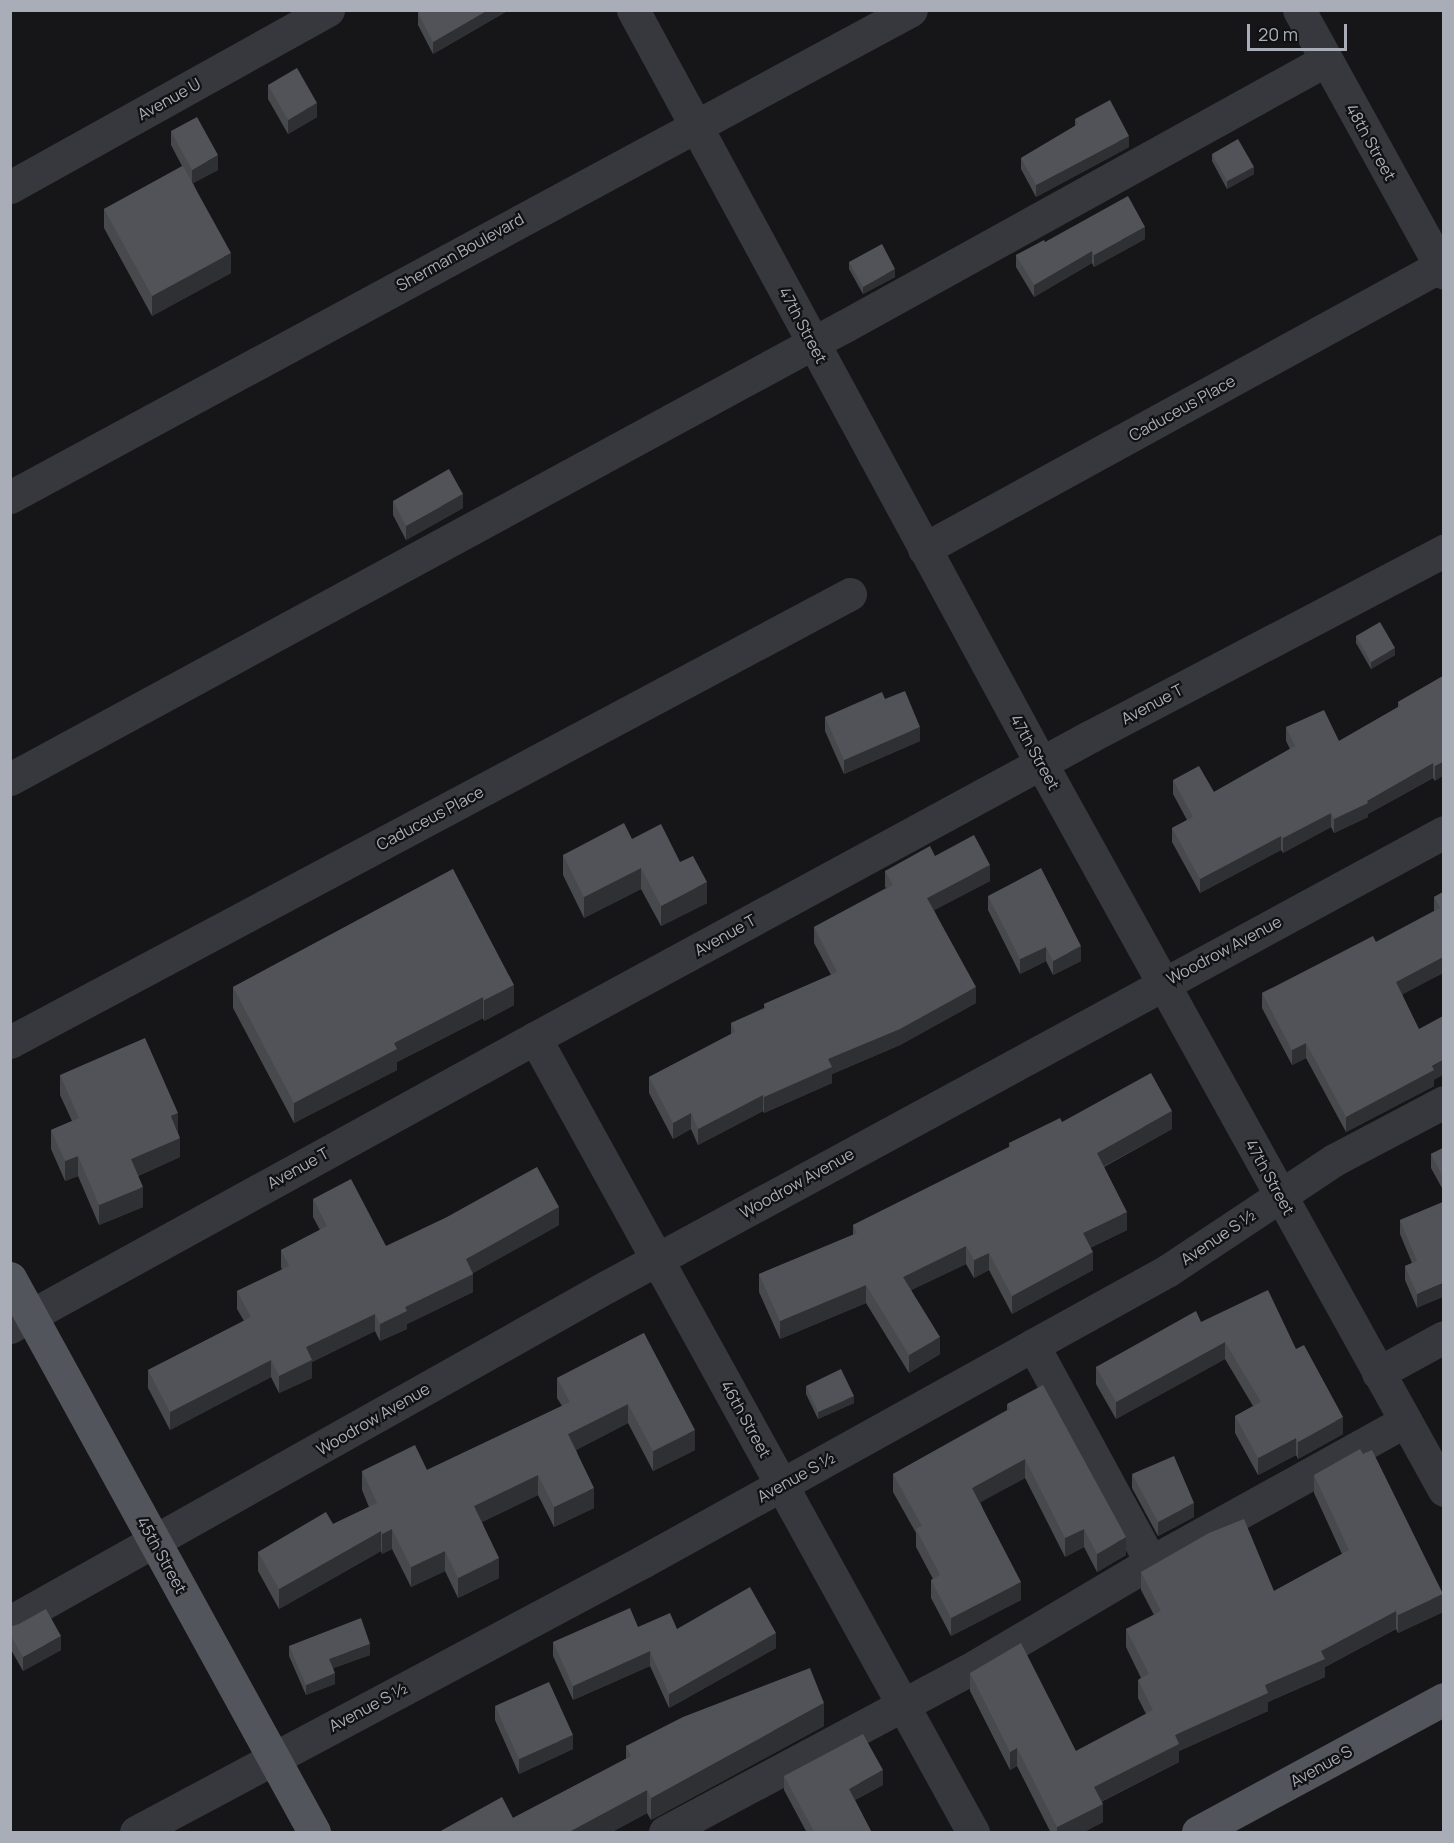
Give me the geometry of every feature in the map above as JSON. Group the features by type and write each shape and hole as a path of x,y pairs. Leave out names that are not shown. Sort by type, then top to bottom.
{"main road":[{"name":"45th Street","path":"10,1278 21,1322 156,1543 314,1833"},
{"name":"Avenue S","path":"1198,1833 1443,1699"}],"street":[{"name":"Avenue U","path":"10,187 328,10"},
{"name":"47th Street","path":"633,10 1041,763 1443,1490"},
{"name":"Sherman Boulevard","path":"10,497 911,10"},
{"name":"48th Street","path":"1299,10 1442,268"},
{"path":"10,778 813,343 1326,60"},
{"name":"Caduceus Place","path":"924,549 1442,268"},
{"name":"Avenue T","path":"21,1322 535,1038 1041,763 1443,551"},
{"name":"Caduceus Place","path":"10,1042 850,594"},
{"name":"Woodrow Avenue","path":"10,1622 156,1543 658,1259 1443,832"},
{"name":"46th Street","path":"535,1038 973,1833"},
{"name":"Avenue S ½","path":"136,1833 782,1484 1167,1271 1334,1160 1443,1102"},
{"path":"1378,1373 1443,1337"},
{"path":"1033,1345 1151,1562"},
{"path":"665,1833 967,1671 1151,1562 1405,1421"}],"building":[{"path":"421,10 488,10 433,42 418,13"},
{"path":"297,68 317,103 288,120 268,85"},
{"path":"1110,100 1129,136 1036,185 1021,158 1078,124 1075,119"},
{"path":"197,117 218,155 192,170 171,131"},
{"path":"1238,139 1254,167 1227,181 1212,154"},
{"path":"183,166 231,253 152,296 104,209"},
{"path":"1128,196 1145,227 1094,255 1092,251 1034,285 1016,255 1044,240 1045,242"},
{"path":"882,244 895,269 863,287 849,262"},
{"path":"449,469 463,494 406,526 393,501"},
{"path":"1380,622 1395,648 1371,662 1356,636"},
{"path":"1443,676 1443,762 1435,766 1433,763 1367,801 1368,803 1334,819 1331,813 1283,838 1281,836 1200,879 1172,828 1193,817 1173,780 1199,766 1214,792 1295,746 1286,727 1324,710 1339,741 1400,706 1398,702"},
{"path":"905,691 920,727 844,760 825,717 882,692 885,699"},
{"path":"624,823 632,839 661,824 680,862 693,856 707,882 661,906 641,868 584,897 563,855"},
{"path":"974,835 990,865 927,898 976,987 900,1029 828,1059 832,1067 764,1097 763,1095 698,1129 691,1113 673,1123 649,1077 735,1032 731,1023 766,1008 764,1004 837,972 814,927 893,885 885,871 930,846 935,856"},
{"path":"1041,868 1081,946 1053,961 1046,947 1020,959 988,896"},
{"path":"453,869 514,985 484,1000 483,997 394,1043 397,1049 294,1103 233,987"},
{"path":"1443,892 1443,957 1396,982 1419,1029 1443,1016 1443,1060 1432,1066 1434,1070 1346,1117 1306,1043 1292,1050 1262,993 1373,936 1376,942 1440,908 1434,897"},
{"path":"145,1038 178,1113 171,1116 180,1138 131,1159 143,1187 99,1205 78,1156 65,1161 51,1130 79,1118 60,1075"},
{"path":"1151,1073 1172,1111 1097,1153 1127,1212 1083,1233 1093,1252 1012,1296 989,1253 974,1260 966,1246 903,1277 940,1337 909,1355 866,1285 780,1321 759,1274 857,1233 853,1225 1011,1146 1009,1143 1060,1118 1062,1122"},
{"path":"1443,1148 1443,1177 1431,1154"},
{"path":"537,1167 559,1207 466,1259 473,1274 405,1307 407,1311 380,1324 375,1314 306,1347 312,1360 279,1376 271,1360 170,1412 148,1370 251,1317 237,1291 289,1266 281,1250 327,1226 313,1199 351,1179 386,1246 447,1217"},
{"path":"1443,1202 1443,1283 1417,1294 1405,1266 1417,1261 1400,1220"},
{"path":"1268,1290 1296,1349 1304,1345 1343,1417 1298,1442 1296,1438 1258,1458 1235,1416 1261,1402 1225,1342 1116,1402 1096,1367 1196,1311 1201,1322"},
{"path":"644,1333 695,1430 653,1451 628,1404 568,1434 594,1488 554,1507 538,1475 474,1506 499,1558 458,1578 445,1551 411,1567 392,1529 382,1534 381,1531 279,1589 258,1552 326,1512 333,1524 377,1503 362,1471 415,1445 427,1470 570,1402 557,1378"},
{"path":"841,1369 854,1396 818,1412 806,1386"},
{"path":"1043,1385 1126,1537 1097,1554 1084,1529 1065,1538 1025,1459 972,1488 1021,1582 951,1618 931,1580 940,1575 916,1529 922,1526 893,1474 1010,1409 1007,1404"},
{"path":"1360,1449 1363,1454 1372,1450 1443,1594 1398,1615 1396,1611 1321,1651 1325,1659 1265,1685 1268,1693 1175,1735 1179,1744 1094,1787 1103,1804 1057,1827 1017,1748 1010,1752 970,1673 1021,1643 1076,1751 1153,1710 1138,1680 1149,1674 1126,1629 1161,1611 1141,1572 1209,1533 1244,1519 1274,1591 1349,1550 1314,1475"},
{"path":"1174,1456 1194,1503 1158,1522 1132,1474"},
{"path":"750,1587 776,1633 669,1694 650,1651 573,1686 553,1642 630,1608 638,1627 670,1613 677,1629"},
{"path":"46,1609 61,1636 23,1657 10,1634 10,1627"},
{"path":"361,1618 370,1644 329,1659 335,1673 306,1685 289,1646"},
{"path":"810,1668 824,1703 651,1798 647,1790 567,1833 437,1833 502,1797 513,1818 631,1756 626,1746 683,1717"},
{"path":"549,1682 573,1735 519,1759 495,1706"},
{"path":"863,1734 883,1770 849,1789 872,1833 815,1833 784,1776"}]}
